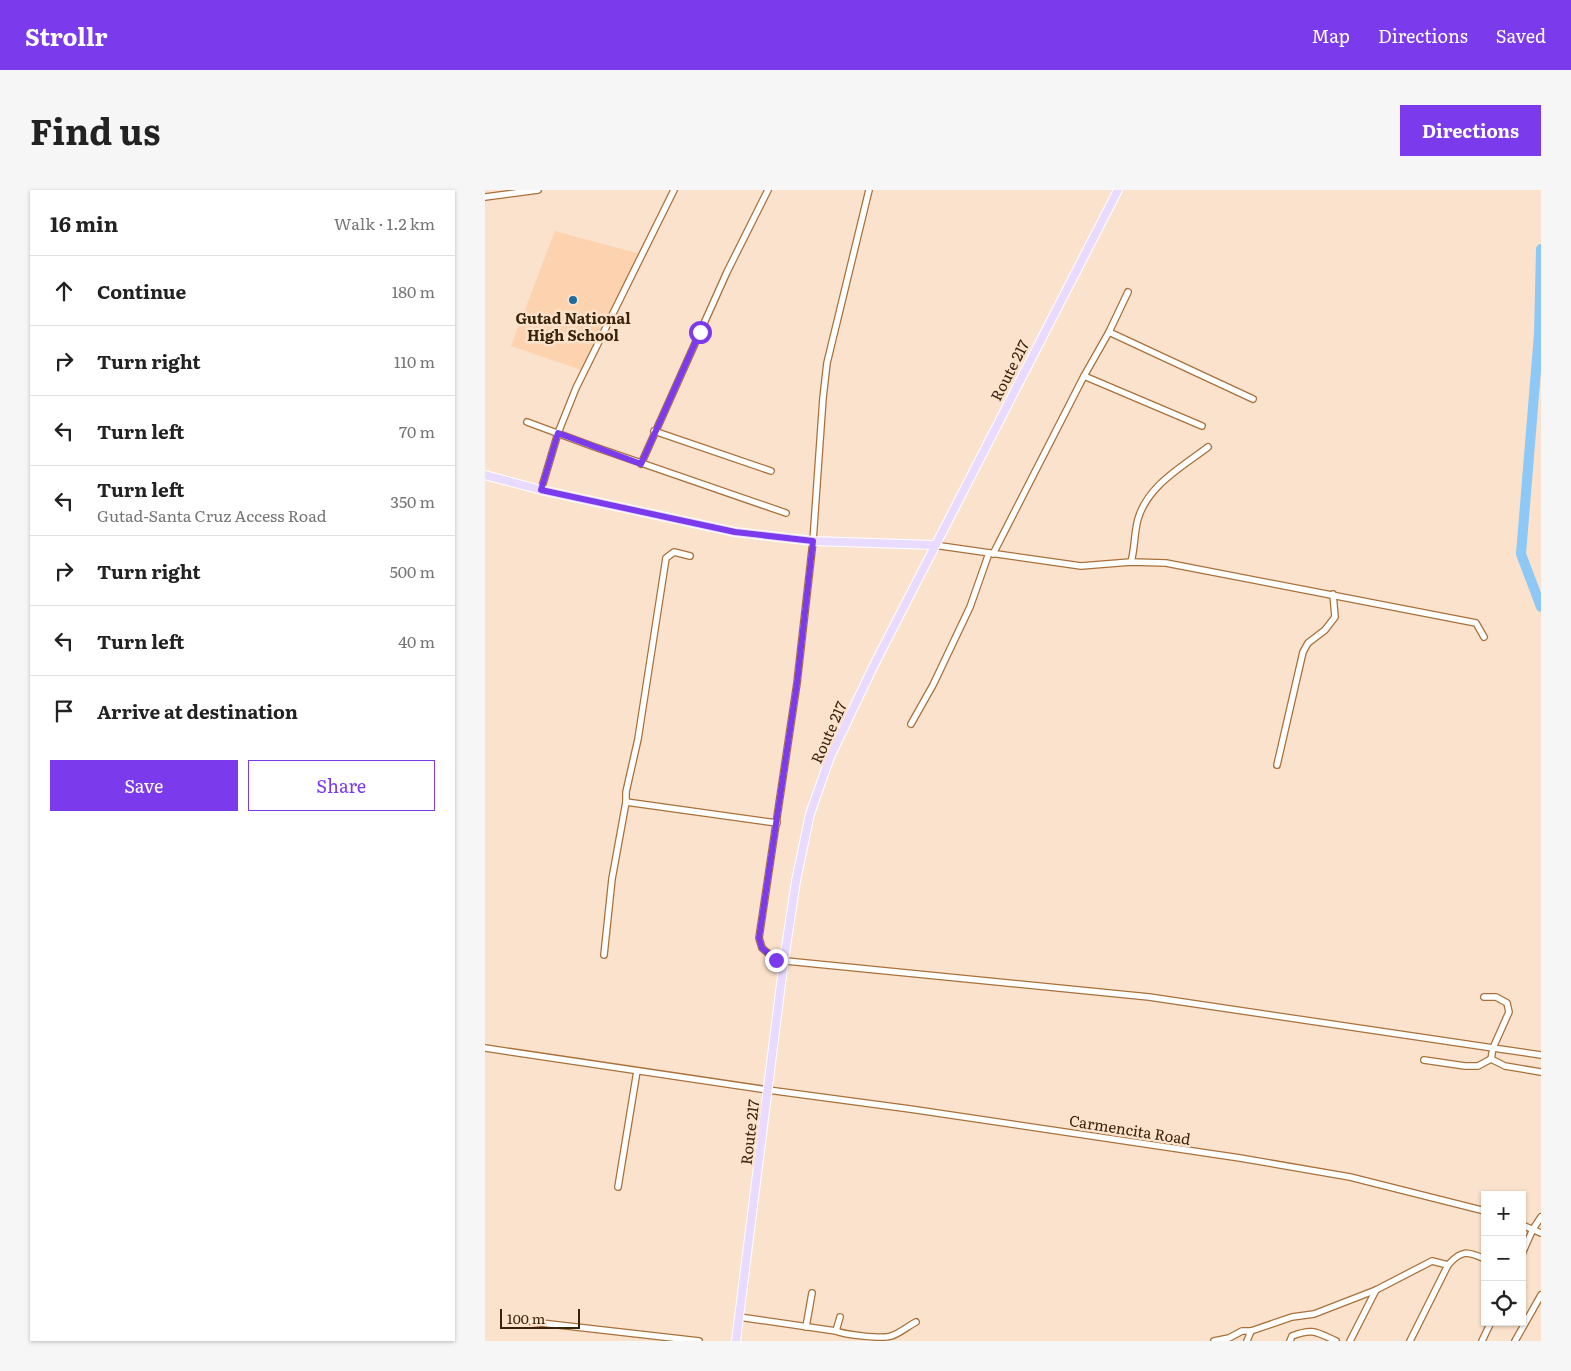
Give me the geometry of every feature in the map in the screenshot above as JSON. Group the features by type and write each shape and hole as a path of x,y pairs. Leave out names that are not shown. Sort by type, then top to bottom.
{"main road":[{"name":"Route 217","path":"736,1341 783,960 796,880 810,814 830,757 874,665 1118,190"},
{"path":"485,474 541,490 735,532 813,541 934,545"}],"street":[{"path":"485,197 537,190"},
{"path":"541,490 558,433 576,388 674,190"},
{"path":"641,464 727,272 768,190"},
{"path":"869,190 827,363 813,541 797,683 759,938 762,948 776,960 1149,997 1541,1055"},
{"path":"911,724 933,685 970,608 991,554 1109,332 1128,292"},
{"path":"1109,332 1253,399"},
{"path":"1084,376 1202,426"},
{"path":"527,422 641,464 786,513"},
{"path":"655,431 771,471"},
{"path":"1131,562 1136,524 1141,510 1157,487 1168,476 1208,447"},
{"path":"934,545 1081,566 1131,562 1166,563 1476,623 1484,638"},
{"path":"604,955 612,879 626,802 626,792 638,739 666,558 674,552 691,556"},
{"path":"1277,765 1303,652 1308,642 1325,630 1335,617 1333,594"},
{"path":"626,802 777,823"},
{"path":"1484,997 1496,997 1507,1002 1509,1012 1493,1048 1491,1059"},
{"name":"Carmencita Road","path":"485,1048 768,1090 910,1108 1350,1177 1481,1210"},
{"path":"1424,1060 1478,1066 1491,1059"},
{"path":"1491,1059 1505,1066 1541,1072"},
{"path":"619,1187 637,1070"},
{"path":"1526,1245 1541,1217"},
{"path":"1526,1226 1541,1233"},
{"path":"1410,1341 1447,1265 1455,1256 1462,1253 1470,1253 1481,1257"},
{"path":"1214,1341 1229,1338 1242,1331 1251,1331 1292,1317 1313,1314 1375,1290 1433,1261 1447,1265"},
{"path":"1350,1341 1375,1290"},
{"path":"806,1327 812,1294"},
{"path":"1515,1341 1541,1295"},
{"path":"739,1317 876,1337 892,1336 916,1322"},
{"path":"836,1331 840,1317"},
{"path":"531,1322 699,1341"},
{"path":"1482,1341 1489,1326"},
{"path":"1247,1341 1251,1331"},
{"path":"1290,1341 1292,1336 1305,1331 1314,1331 1336,1341"}],"shaded area":[{"name":"Gutad National High School","path":"555,231 640,254 581,370 511,346"}],"waterway":[{"path":"1541,249 1539,334 1521,554 1541,607"}],"place":[{"name":"Gutad National High School","path":"573,300"}],"route":[{"path":"700,332 641,464 558,433 541,490 735,532 813,541 797,683 759,938 762,948 776,960"}]}
